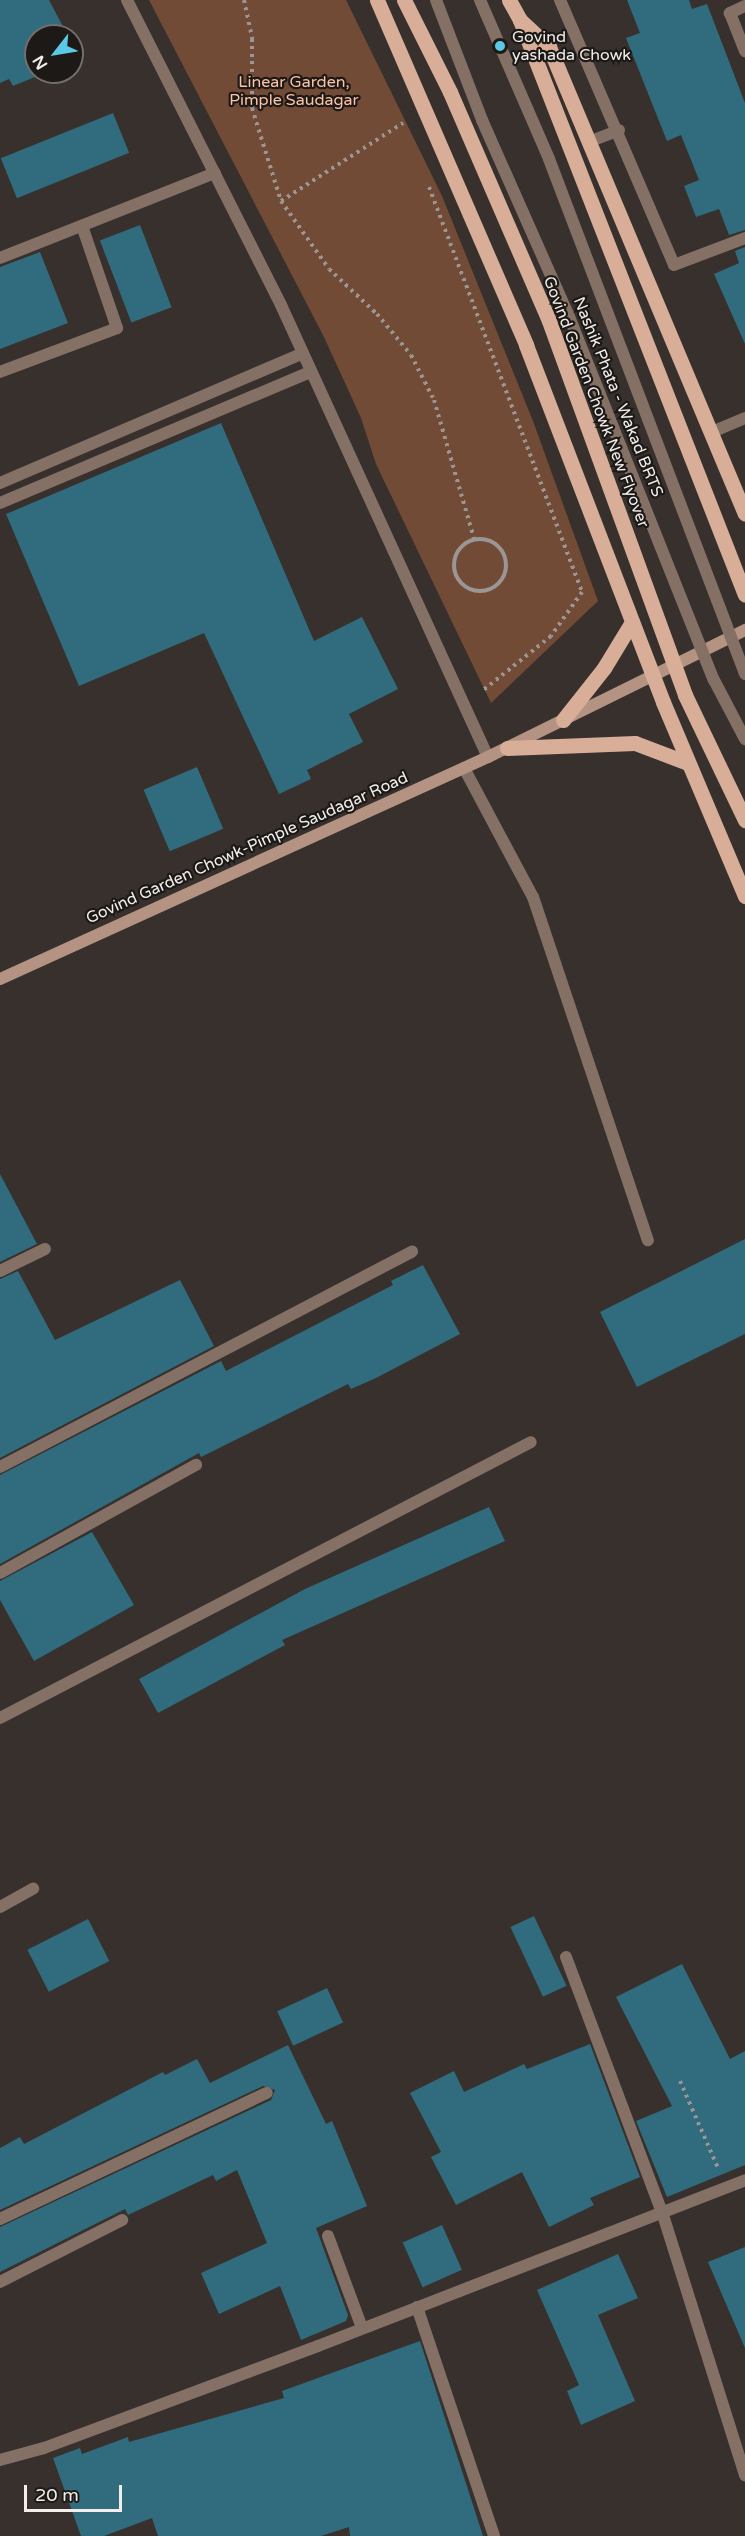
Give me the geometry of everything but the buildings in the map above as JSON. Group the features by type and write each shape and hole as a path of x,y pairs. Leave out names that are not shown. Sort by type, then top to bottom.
{"main road":[{"path":"377,0 526,345 688,763 745,896"},
{"name":"Govind Garden Chowk New Flyover","path":"404,0 450,92 549,321 685,695 745,820"},
{"path":"509,0 520,20 577,172 745,595"},
{"path":"520,20 549,47 591,141 745,514"},
{"path":"563,720 604,668 632,622"},
{"name":"Govind Garden Chowk-Pimple Saudagar Road","path":"0,979 488,757 745,630"},
{"path":"507,748 635,743 688,763"}],"street":[{"path":"127,0 282,305 301,354 488,757"},
{"name":"Nashik Phata - Wakad BRTS","path":"436,0 482,120 568,314 714,680 745,739"},
{"name":"Nashik Phata - Wakad BRTS","path":"480,0 549,159 745,674"},
{"path":"560,0 619,129 674,265 745,238"},
{"path":"745,6 729,13 745,51"},
{"path":"591,141 619,129"},
{"path":"0,258 215,173"},
{"path":"0,372 117,328 82,226"},
{"path":"0,483 301,354"},
{"path":"0,503 310,372"},
{"path":"712,432 745,418"},
{"path":"464,768 533,897 648,1240"},
{"path":"0,1271 45,1249"},
{"path":"0,1467 412,1252"},
{"path":"0,1718 531,1442"},
{"path":"0,1573 196,1465"},
{"path":"0,1907 33,1889"},
{"path":"566,1957 663,2215 745,2475"},
{"path":"0,2219 267,2093"},
{"path":"0,2460 44,2448 663,2215 745,2180"},
{"path":"0,2282 122,2220"},
{"path":"328,2235 362,2328"},
{"path":"417,2307 494,2536"}],"path":[{"path":"244,0 252,39 252,108 281,201 329,269 377,314 411,355 434,400 474,539"},
{"path":"399,112 407,133"},
{"path":"281,201 403,123"},
{"path":"428,185 582,592 551,636 465,706"},
{"path":"474,539 491,542 503,554 502,579 489,590 472,591 454,573 459,548 474,539"},
{"path":"680,2080 727,2188"}],"green space":[{"name":"Linear Garden, Pimple Saudagar","path":"149,0 346,0 442,196 533,421 598,601 491,703 376,464 361,418 324,337"}],"place":[{"name":"Govind yashada Chowk","path":"500,46"}]}
